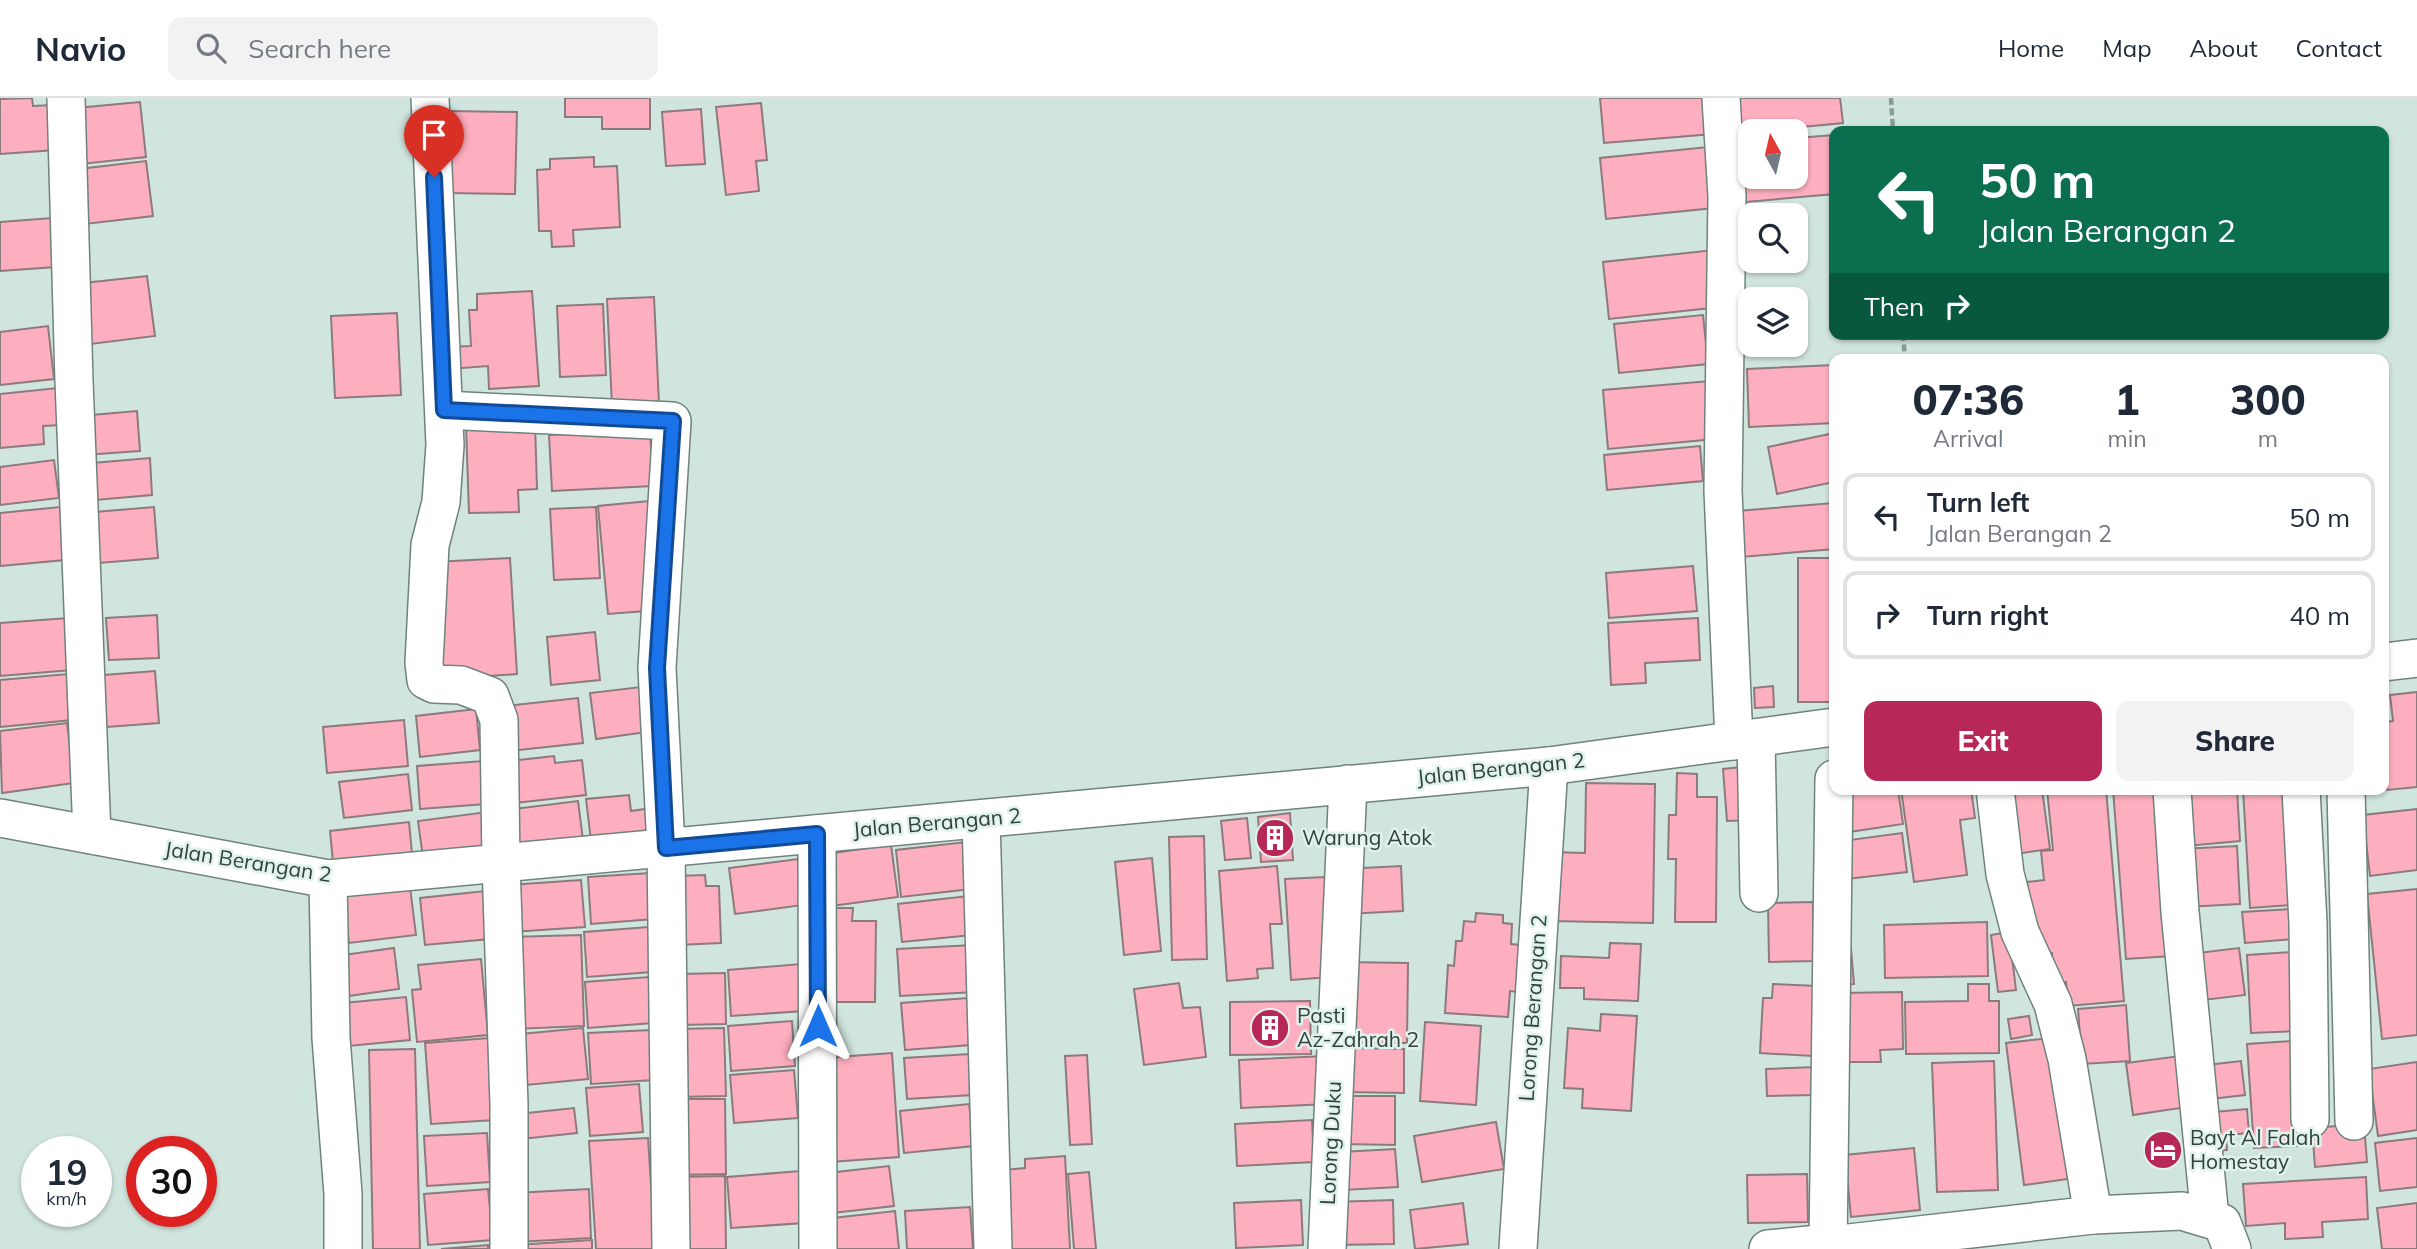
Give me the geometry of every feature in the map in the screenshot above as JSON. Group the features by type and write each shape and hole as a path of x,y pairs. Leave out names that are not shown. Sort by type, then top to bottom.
{"street":[{"path":"66,98 92,835"},
{"path":"430,98 444,410 444,479 430,545 424,663 426,680 435,684 461,685 490,696 499,719 500,863 509,1105 509,1249"},
{"path":"1721,98 1727,196 1723,491 1759,893"},
{"path":"444,410 673,421 657,668 666,848 671,1249"},
{"path":"2389,661 2417,658"},
{"name":"Jalan Berangan 2","path":"0,818 328,879 1549,766 1829,728"},
{"name":"Lorong Berangan 2","path":"1518,1249 1549,766"},
{"name":"Lorong Duku","path":"1327,1249 1348,785"},
{"path":"1828,1246 1834,795"},
{"path":"1996,795 2005,874 2020,932 2053,1004 2067,1059 2093,1214"},
{"path":"2172,795 2180,912 2210,1218"},
{"path":"2301,795 2308,923 2310,1119"},
{"path":"2346,795 2354,1121"},
{"path":"981,818 993,1249"},
{"path":"817,834 818,1249"},
{"path":"328,879 331,1038 343,1194 343,1249"},
{"path":"1768,1249 2021,1236 2093,1214 2182,1211 2222,1223 2232,1249"}],"path":[{"path":"1891,98 1893,126"}],"building":[{"path":"32,98 33,106 53,105 56,150 0,154 0,99"},
{"path":"565,98 650,98 650,129 602,129 602,117 565,117"},
{"path":"1600,98 1710,98 1713,134 1604,143"},
{"path":"1734,98 1840,98 1843,123 1808,126 1808,119 1738,119 1737,133"},
{"path":"140,102 146,157 81,164 76,108"},
{"path":"761,103 767,160 756,161 759,191 726,195 716,107"},
{"path":"701,109 705,164 666,166 662,112"},
{"path":"450,111 517,112 515,194 449,193"},
{"path":"1829,135 1829,194 1746,202 1745,189 1808,189 1808,137"},
{"path":"1708,147 1714,208 1606,219 1600,158"},
{"path":"594,157 594,167 617,166 620,227 573,230 574,246 552,247 551,231 539,231 537,170 550,169 550,159"},
{"path":"146,161 153,216 85,224 79,169"},
{"path":"52,218 56,267 0,271 0,222"},
{"path":"1714,250 1720,307 1609,319 1603,262"},
{"path":"147,276 155,336 83,345 75,284"},
{"path":"532,291 539,386 489,389 488,366 450,369 449,347 471,346 469,310 477,310 477,294"},
{"path":"654,297 659,404 612,406 607,299"},
{"path":"603,304 606,375 560,377 557,306"},
{"path":"397,313 401,395 335,398 331,316"},
{"path":"1703,315 1708,364 1619,373 1614,324"},
{"path":"48,326 54,379 0,385 0,332"},
{"path":"1829,365 1829,423 1749,427 1747,369"},
{"path":"1710,381 1715,439 1608,449 1603,390"},
{"path":"58,388 61,425 43,426 44,444 0,448 0,394"},
{"path":"137,411 140,451 84,455 80,416"},
{"path":"535,423 537,489 518,490 519,512 469,513 466,426"},
{"path":"650,430 653,486 552,491 549,435"},
{"path":"1829,434 1829,483 1777,494 1768,447"},
{"path":"1700,446 1703,481 1607,490 1604,455"},
{"path":"150,458 152,495 84,501 81,464"},
{"path":"54,460 59,498 0,505 0,467"},
{"path":"649,501 659,610 608,614 598,506"},
{"path":"1829,503 1829,549 1741,557 1737,511"},
{"path":"60,507 65,560 0,566 0,513"},
{"path":"154,507 158,558 87,564 83,513"},
{"path":"596,507 600,578 554,580 550,509"},
{"path":"510,558 517,674 433,680 434,562"},
{"path":"1798,558 1829,558 1829,702 1798,702"},
{"path":"1693,566 1697,611 1609,618 1606,573"},
{"path":"157,615 159,658 109,660 106,618"},
{"path":"68,618 72,670 0,676 0,623"},
{"path":"1698,618 1700,660 1645,663 1646,683 1611,685 1608,623"},
{"path":"595,632 600,680 551,685 547,637"},
{"path":"155,671 159,723 94,728 91,676"},
{"path":"68,674 72,720 0,727 0,680"},
{"path":"1773,686 1774,707 1755,708 1754,688"},
{"path":"641,687 647,732 596,739 590,693"},
{"path":"2417,692 2417,787 2389,790 2389,721 2393,721 2390,695"},
{"path":"578,698 583,743 510,751 505,706"},
{"path":"476,709 480,750 420,757 416,716"},
{"path":"404,720 408,766 327,773 323,727"},
{"path":"67,723 74,783 2,793 0,731"},
{"path":"554,756 555,763 582,760 586,795 506,804 510,761"},
{"path":"483,761 486,804 420,809 417,766"},
{"path":"1752,766 1755,820 1727,821 1723,769"},
{"path":"1677,773 1697,774 1697,797 1717,797 1716,922 1675,922 1676,859 1668,859 1669,815 1676,815"},
{"path":"408,774 412,810 344,818 339,782"},
{"path":"1586,783 1655,784 1653,923 1550,921 1551,852 1585,853"},
{"path":"629,795 631,811 645,809 648,838 592,849 586,799"},
{"path":"1843,795 1899,795 1903,824 1849,832"},
{"path":"1902,795 1972,795 1975,818 1960,820 1967,875 1914,882"},
{"path":"2001,795 2043,795 2050,849 2008,855"},
{"path":"2048,795 2107,795 2124,1001 2068,1006 2066,982 2054,983 2052,953 2033,955 2027,882 2044,880 2041,851 2053,850"},
{"path":"2113,795 2159,795 2172,956 2126,959"},
{"path":"2179,795 2237,795 2240,841 2186,846"},
{"path":"2243,795 2285,795 2292,905 2250,908"},
{"path":"578,801 584,848 512,857 506,810"},
{"path":"2417,809 2417,870 2370,876 2363,815"},
{"path":"487,812 492,856 424,865 418,821"},
{"name":"Warung Atok","path":"1290,813 1293,860 1261,862 1258,817"},
{"path":"1247,818 1251,858 1225,860 1221,821"},
{"path":"409,822 413,864 334,873 330,831"},
{"path":"1902,833 1907,872 1847,879 1842,841"},
{"path":"1204,836 1207,959 1172,960 1169,837"},
{"path":"966,842 971,889 901,897 896,850"},
{"path":"891,845 898,897 824,907 818,855"},
{"path":"2237,846 2240,904 2185,907 2182,849"},
{"path":"1152,858 1161,951 1124,955 1115,862"},
{"path":"798,859 803,905 735,914 729,868"},
{"path":"1277,866 1282,924 1270,924 1273,968 1257,969 1258,978 1227,981 1219,871"},
{"path":"1401,866 1403,911 1347,914 1344,869"},
{"path":"650,873 654,919 591,924 588,877"},
{"path":"705,875 706,886 719,886 721,943 677,945 674,876"},
{"path":"1325,877 1331,977 1291,980 1285,879"},
{"path":"581,880 585,927 512,932 509,885"},
{"path":"410,887 416,935 349,943 343,895"},
{"path":"2417,889 2417,1035 2382,1039 2367,894"},
{"path":"485,891 490,939 425,945 420,898"},
{"path":"968,896 972,935 902,942 898,904"},
{"path":"1813,902 1814,961 1769,962 1768,903"},
{"path":"829,908 853,908 852,921 876,921 875,1002 828,1002"},
{"path":"2293,909 2295,939 2245,943 2242,912"},
{"path":"1476,913 1503,915 1503,923 1512,924 1511,944 1521,945 1518,992 1510,991 1508,1017 1445,1013 1448,965 1454,966 1456,941 1462,941 1464,921 1475,922"},
{"path":"1987,922 1988,976 1885,978 1884,925"},
{"path":"649,927 652,972 587,977 584,932"},
{"path":"2009,932 2016,990 1998,992 1991,935"},
{"path":"581,935 584,1026 513,1029 511,937"},
{"path":"1610,943 1641,944 1638,1001 1584,999 1584,988 1560,988 1561,956 1609,958"},
{"path":"973,945 976,992 900,996 897,949"},
{"path":"394,948 399,989 341,997 336,956"},
{"path":"2239,948 2245,995 2195,1001 2189,954"},
{"path":"1851,949 1854,984 1839,986 1836,951"},
{"path":"2293,952 2297,1031 2251,1033 2247,955"},
{"path":"481,959 488,1035 417,1042 412,990 421,989 418,965"},
{"path":"1345,962 1408,963 1407,1043 1343,1042"},
{"path":"801,964 804,1011 731,1016 728,970"},
{"path":"725,973 726,1024 681,1025 680,974"},
{"path":"649,977 653,1023 588,1028 585,982"},
{"path":"1179,983 1183,1008 1200,1007 1206,1057 1144,1065 1134,989"},
{"path":"1773,984 1817,986 1813,1056 1760,1053 1763,998 1772,998"},
{"path":"1968,984 1989,984 1989,1001 1999,1001 1999,1053 1906,1054 1905,1002 1968,1001"},
{"path":"1902,992 1903,1049 1880,1050 1881,1062 1842,1062 1841,993"},
{"path":"406,997 410,1040 338,1047 333,1004"},
{"path":"968,998 971,1045 905,1050 901,1003"},
{"name":"Pasti Az-Zahrah 2","path":"1310,1001 1311,1054 1230,1055 1230,1002"},
{"path":"2126,1005 2130,1061 2082,1064 2078,1009"},
{"path":"1601,1014 1637,1016 1631,1111 1582,1108 1583,1089 1564,1088 1568,1028 1600,1031"},
{"path":"2029,1016 2032,1035 2011,1039 2008,1019"},
{"path":"792,1021 795,1066 731,1071 728,1026"},
{"path":"1425,1022 1481,1026 1476,1105 1420,1101"},
{"path":"583,1028 588,1079 526,1085 521,1034"},
{"path":"724,1028 726,1096 677,1097 675,1029"},
{"path":"651,1030 654,1080 591,1084 588,1033"},
{"path":"489,1038 495,1120 431,1124 425,1043"},
{"path":"2050,1038 2068,1179 2024,1185 2006,1043"},
{"path":"2293,1041 2299,1146 2254,1148 2247,1044"},
{"path":"1344,1048 1404,1049 1404,1093 1343,1092"},
{"path":"415,1049 420,1249 373,1249 369,1050"},
{"path":"892,1053 899,1157 830,1162 823,1058"},
{"path":"970,1054 973,1095 907,1099 904,1058"},
{"path":"1087,1055 1092,1144 1070,1145 1065,1056"},
{"path":"1325,1056 1327,1104 1241,1108 1239,1060"},
{"path":"2180,1056 2187,1107 2133,1115 2126,1063"},
{"path":"1994,1061 1998,1190 1937,1192 1932,1063"},
{"path":"2241,1061 2245,1095 2202,1100 2198,1066"},
{"path":"2417,1062 2417,1130 2378,1136 2369,1069"},
{"path":"1815,1067 1815,1095 1767,1096 1766,1069"},
{"path":"794,1070 798,1118 734,1123 730,1075"},
{"path":"639,1084 643,1132 590,1136 586,1088"},
{"path":"1344,1096 1395,1096 1395,1145 1343,1144"},
{"path":"677,1099 725,1099 726,1174 677,1175"},
{"path":"969,1104 974,1146 904,1153 900,1111"},
{"path":"574,1108 577,1133 512,1140 509,1115"},
{"path":"2247,1109 2249,1133 2226,1135 2227,1150 2206,1151 2203,1113"},
{"path":"1312,1120 1314,1162 1237,1166 1235,1124"},
{"path":"1496,1122 1504,1169 1422,1182 1414,1136"},
{"path":"2364,1124 2367,1162 2315,1167 2312,1128"},
{"path":"487,1133 490,1182 427,1186 424,1136"},
{"path":"648,1138 655,1249 596,1249 589,1141"},
{"path":"2417,1138 2417,1187 2380,1191 2375,1143"},
{"path":"1914,1148 1920,1210 1851,1217 1845,1155"},
{"path":"1395,1149 1398,1187 1343,1190 1341,1152"},
{"path":"1065,1156 1070,1249 997,1249 993,1171 1025,1168 1025,1159"},
{"path":"889,1166 894,1206 824,1214 819,1174"},
{"path":"800,1171 804,1223 731,1228 727,1177"},
{"path":"1089,1172 1096,1249 1074,1249 1068,1174"},
{"path":"1807,1174 1808,1222 1748,1223 1747,1175"},
{"path":"725,1176 726,1249 679,1249 678,1177"},
{"path":"2366,1177 2368,1219 2322,1222 2323,1237 2285,1239 2285,1223 2246,1226 2243,1184"},
{"path":"488,1189 493,1240 428,1245 424,1194"},
{"path":"589,1189 591,1238 516,1242 514,1193"},
{"path":"1301,1200 1303,1245 1236,1248 1234,1203"},
{"path":"1393,1200 1394,1244 1335,1245 1334,1202"},
{"path":"1463,1203 1468,1244 1415,1249 1410,1210"},
{"path":"2417,1203 2417,1249 2382,1249 2377,1208"},
{"path":"970,1207 973,1249 907,1249 905,1211"},
{"path":"895,1211 899,1249 827,1249 824,1219"},
{"path":"592,1240 592,1249 516,1249 516,1245"},
{"path":"488,1245 488,1249 441,1249"}],"place":[{"name":"Warung Atok","path":"1275,838"},
{"name":"Pasti Az-Zahrah 2","path":"1270,1028"},
{"name":"Bayt Al Falah Homestay","path":"2163,1150"}],"route":[{"path":"434,177 444,410 673,421 657,668 666,848 817,834 818,1026"}]}
